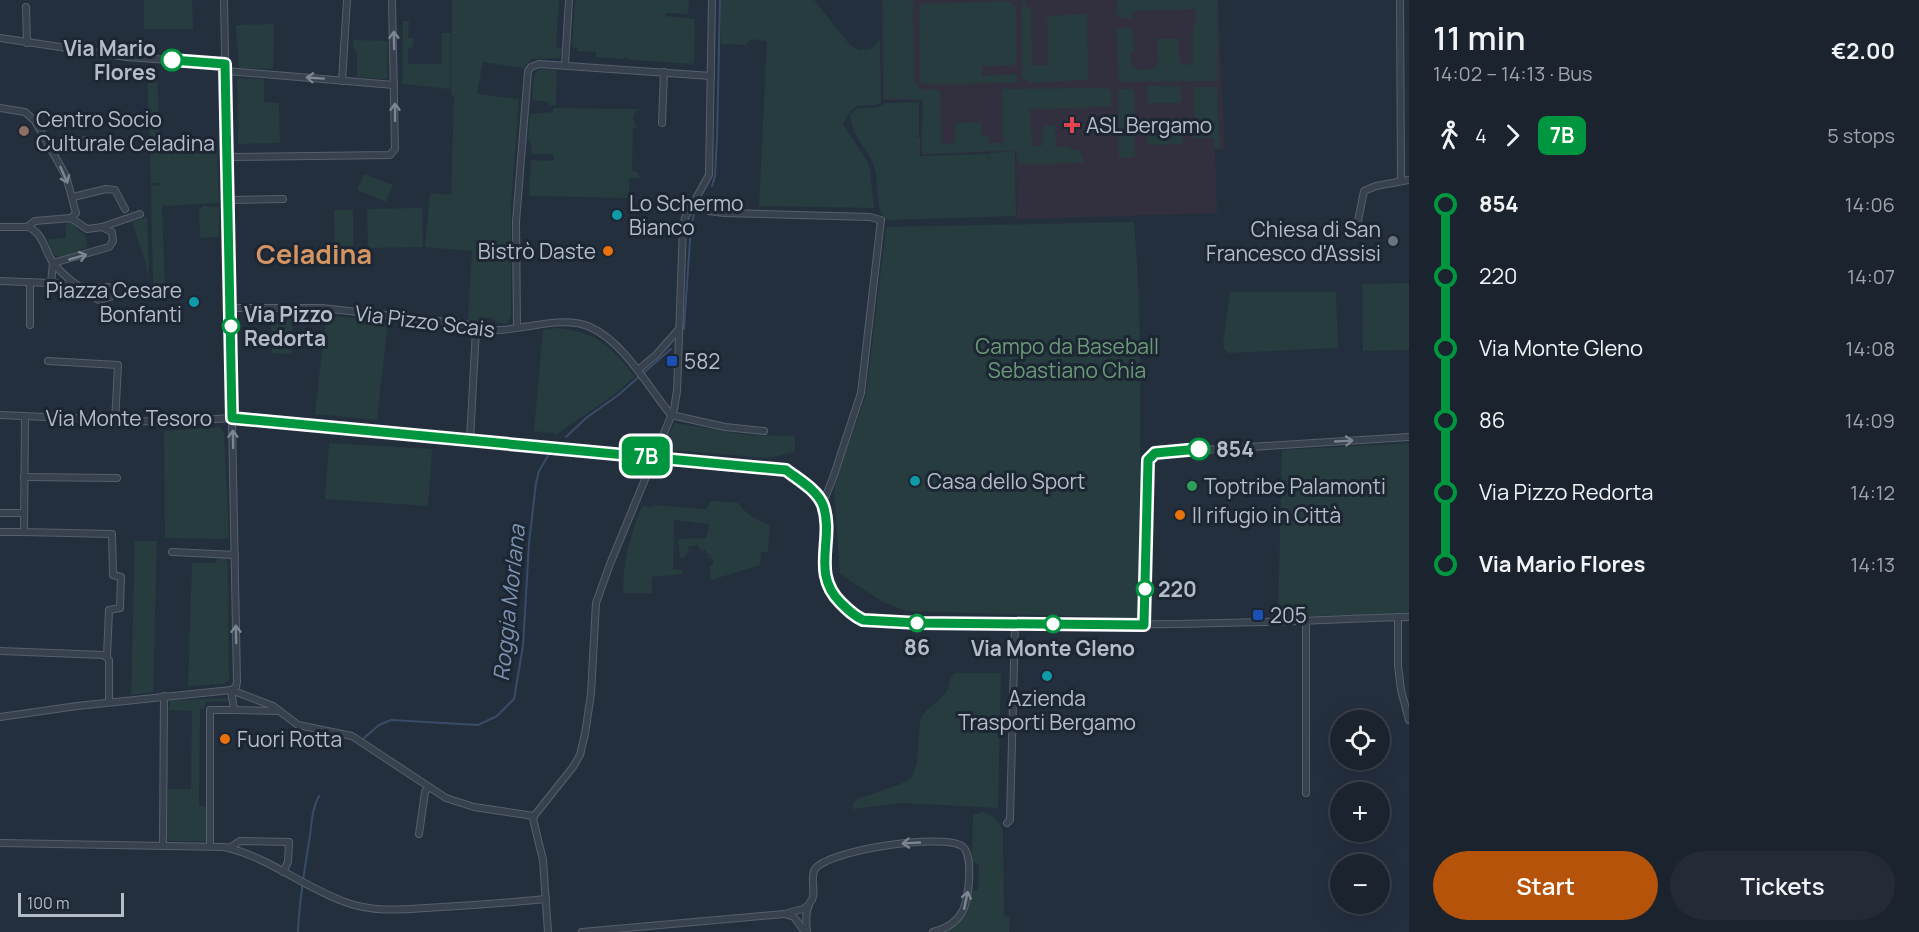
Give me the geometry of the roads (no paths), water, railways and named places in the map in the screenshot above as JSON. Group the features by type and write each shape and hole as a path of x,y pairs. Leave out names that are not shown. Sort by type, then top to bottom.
{"street":[{"path":"224,0 237,682 236,687 231,690"},
{"path":"342,81 347,0"},
{"path":"228,157 390,155 393,153 395,144 392,0"},
{"path":"565,65 569,0"},
{"path":"548,932 543,860 533,819 580,755 591,694 596,603 671,415 677,391 683,227 685,218 709,175 712,0"},
{"path":"1400,0 1401,181"},
{"path":"26,7 27,43"},
{"path":"0,38 127,57 394,85"},
{"path":"517,328 516,222 525,101 528,71 531,67 539,64 565,65 711,75"},
{"path":"662,123 664,72"},
{"path":"0,108 25,112 31,116 66,176 76,213 71,218"},
{"path":"52,151 85,140"},
{"path":"1358,221 1364,191 1409,180"},
{"path":"73,197 106,189 115,190 125,209"},
{"path":"698,197 709,211 724,213 870,217 881,220 861,393 822,504 827,583 835,598 856,617 878,622 1144,625 1409,617"},
{"path":"229,200 283,199"},
{"path":"27,227 35,220 71,218 87,229 102,227 140,214"},
{"path":"0,227 33,229 53,263 77,285 99,300 110,297 114,292 108,287 77,285 51,283 0,281"},
{"path":"53,263 109,247 114,237 112,232 102,227"},
{"path":"51,283 53,263"},
{"path":"30,282 30,325"},
{"name":"Via Pizzo Scais","path":"231,308 322,309 466,324 488,332 565,323 589,326 621,351 671,415"},
{"path":"641,375 679,328"},
{"path":"470,440 476,329"},
{"path":"48,360 118,365 115,422"},
{"name":"Via Monte Tesoro","path":"0,415 115,422 232,418"},
{"path":"671,415 725,427 764,431"},
{"path":"24,532 25,416"},
{"path":"232,418 786,470 807,485 822,504"},
{"path":"1144,625 1148,460 1150,455 1409,437"},
{"path":"24,477 117,478"},
{"path":"0,513 24,513"},
{"path":"0,532 112,534 113,575 121,577 120,608 109,610 107,657 110,662 110,702"},
{"path":"172,552 235,555"},
{"path":"1398,619 1401,690 1409,720"},
{"path":"1306,621 1306,793"},
{"path":"1007,823 1011,820 1015,624"},
{"path":"0,651 107,657"},
{"path":"0,717 110,702 231,690 273,706 298,725 352,736 446,798 474,807 534,816"},
{"path":"231,690 234,710"},
{"path":"163,845 164,696"},
{"path":"210,846 210,710 280,711"},
{"path":"419,834 425,792 428,788"},
{"path":"228,848 240,841 289,842 288,862 283,872"},
{"path":"582,932 784,914 803,909 808,905 813,896 814,873 826,862 843,855 884,845 910,842 952,842 961,845 969,857 968,898 964,909 954,922 933,932"},
{"path":"0,843 210,846 240,850 347,903 380,910 449,908 546,899"},
{"path":"806,932 808,905"},
{"path":"784,914 794,917 806,932"}],"waterway":[{"name":"Roggia Morlana","path":"712,186 715,176 717,138 720,0"},
{"name":"Roggia Morlana","path":"684,329 691,225 694,215"},
{"name":"Roggia Morlana","path":"566,437 671,349"},
{"name":"Roggia Morlana","path":"364,738 379,725 391,720 478,725 497,716 514,699 523,646 529,543 536,483 539,471 548,456"},
{"name":"Roggia Morlana","path":"298,932 312,818 319,796"}],"place":[{"name":"Via Mario Flores","path":"172,60"},
{"name":"ASL Bergamo","path":"1072,125"},
{"name":"Centro Socio Culturale Celadina","path":"24,131"},
{"name":"Lo Schermo Bianco","path":"617,215"},
{"name":"Chiesa di San Francesco d'Assisi","path":"1393,241"},
{"name":"Bistrò Daste","path":"608,251"},
{"name":"Piazza Cesare Bonfanti","path":"194,302"},
{"name":"Via Pizzo Redorta","path":"231,326"},
{"name":"582","path":"672,361"},
{"name":"854","path":"1199,449"},
{"name":"Casa dello Sport","path":"915,481"},
{"name":"Toptribe Palamonti","path":"1192,486"},
{"name":"Il rifugio in Città","path":"1180,515"},
{"name":"220","path":"1145,589"},
{"name":"205","path":"1258,615"},
{"name":"86","path":"917,623"},
{"name":"Via Monte Gleno","path":"1053,624"},
{"name":"Azienda Trasporti Bergamo","path":"1047,676"},
{"name":"Fuori Rotta","path":"225,739"}],"district":[{"name":"Celadina","path":"314,253"}],"park label":[{"name":"Campo da Baseball Sebastiano Chia","path":"1067,358"}]}
